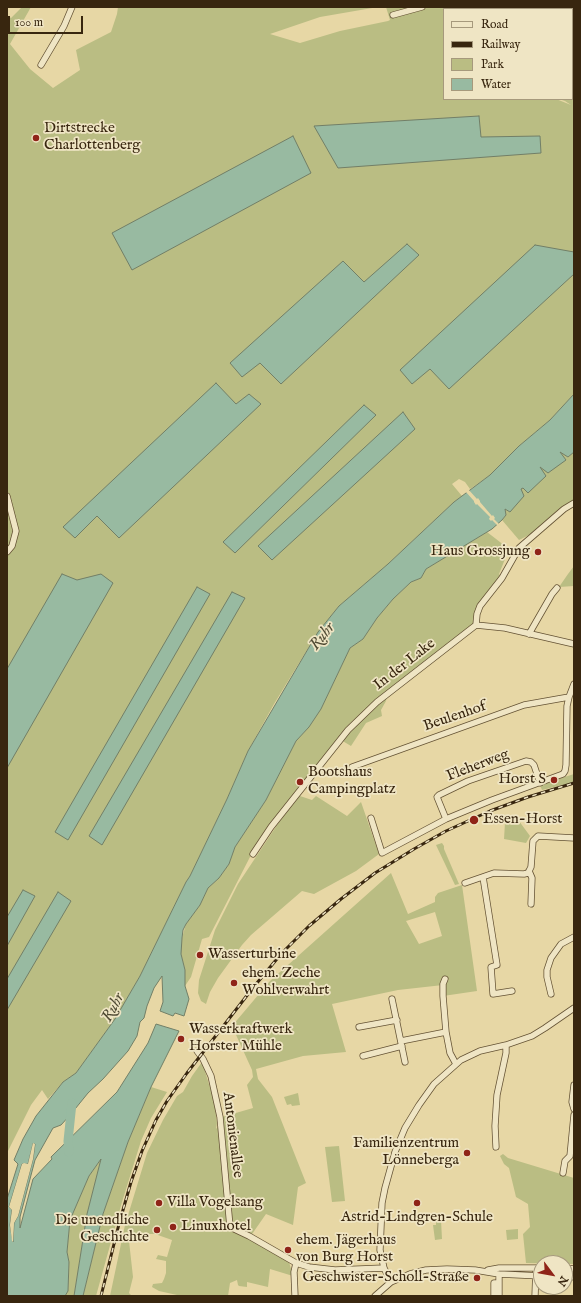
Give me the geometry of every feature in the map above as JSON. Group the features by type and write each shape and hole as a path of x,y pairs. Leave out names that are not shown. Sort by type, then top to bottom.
{"street":[{"path":"41,65 64,26 72,7"},
{"path":"393,15 422,7"},
{"path":"7,496 16,531 12,546 7,552"},
{"path":"574,503 564,509 519,548 502,578 480,606 477,614 477,622 480,626 487,625 574,644"},
{"path":"529,634 543,608 558,588"},
{"name":"In der Lake","path":"254,854 271,827 348,730 382,697 477,622"},
{"path":"370,818 382,853 446,820 492,800 563,774 565,769 567,706 574,684"},
{"name":"Beulenhof","path":"352,767 524,705 569,697"},
{"name":"Fleherweg","path":"446,820 438,800 438,796 468,782 527,761 534,765 540,783"},
{"path":"531,904 532,878 529,872 531,867 533,843 536,837 574,838"},
{"path":"465,883 497,873 524,874 529,872"},
{"path":"483,877 497,965 491,968 493,994 512,991"},
{"path":"551,994 547,970 551,958 561,944 574,937"},
{"path":"445,979 443,984 443,996 446,1032 450,1053 456,1064"},
{"path":"392,1000 405,1062"},
{"path":"391,1282 384,1268 380,1250 381,1215 385,1188 395,1152 405,1128 419,1105 434,1084 456,1064 470,1055 526,1039 574,1008"},
{"path":"358,1027 397,1020"},
{"path":"363,1056 401,1043 446,1032"},
{"path":"496,1147 495,1126 497,1095 506,1053 506,1045"},
{"name":"Antonienallee","path":"197,1051 203,1058 211,1076 220,1113 230,1227 249,1236 296,1264"},
{"path":"574,1085 572,1102 574,1107"},
{"path":"563,1173 565,1161 570,1156 574,1115"},
{"path":"295,1296 294,1272 296,1264 322,1270 384,1268"},
{"path":"486,1271 499,1268 533,1268"},
{"path":"375,1296 391,1282 410,1274 426,1270 447,1269 486,1271 499,1274 533,1276"},
{"path":"499,1274 499,1296"},
{"path":"494,1296 494,1283 499,1283"}],"green space":[{"path":"22,7 31,7 10,44 30,69 53,88 80,70 76,50 111,32 118,7 378,7 320,17 270,34 300,43 340,31 388,21 390,20 386,7 530,7 533,8 443,8 443,100 558,100 571,105 562,100 573,100 574,25 574,394 550,420 519,446 490,475 470,489 465,482 459,479 452,484 462,496 388,564 339,606 318,632 274,704 248,751 190,876 140,976 115,1019 76,1073 63,1082 48,1099 42,1090 31,1105 7,1153 7,554 16,542 13,508 7,490 7,15 11,18"},
{"path":"561,451 568,457 574,452 574,502 535,532 519,540 502,520 506,515 505,509 510,512 521,489 540,467"},
{"path":"7,506 14,536 7,550"},
{"path":"487,532 509,549 499,574 502,577 479,605 476,624 387,694 386,701 381,710 382,716 366,723 351,746 341,740 251,855 209,937 202,939 191,977 185,986 185,970 181,954 181,944 186,924 200,905 208,888 219,878 229,864 235,847 266,800 296,741 309,727 321,709 350,648 363,639 377,618 393,599 411,582 421,578 426,569"},
{"path":"574,566 574,586 559,587 568,574"},
{"path":"574,774 574,782 542,790 540,785"},
{"path":"297,795 312,800 316,796 347,816 361,802 379,854 356,871 314,894 302,891 251,935 218,978 210,992 206,1004 201,1001 198,993 199,980 215,930 238,884"},
{"path":"519,821 530,836 526,843 504,839 505,823"},
{"path":"442,843 459,884 455,885 436,845"},
{"path":"391,873 408,914 435,902 435,897 438,893 462,885 477,991 443,996 443,985 398,990 332,1004 346,1052 303,1056 256,1069 258,1079 272,1097 306,1183 298,1187 293,1225 266,1214 250,1237 289,1262 293,1276 270,1269 268,1287 247,1282 247,1287 239,1286 237,1280 230,1283 228,1296 177,1296 159,1291 152,1287 153,1284 162,1283 164,1279 166,1273 166,1261 156,1259 158,1255 167,1257 172,1240 155,1234 138,1234 128,1232 133,1277 129,1293 132,1296 110,1296 125,1225 147,1153 163,1120 177,1096 183,1092 202,1062 214,1100 217,1123 216,1129 221,1123 222,1117 253,1108 247,1085 253,1077 252,1070 232,1026 270,981","holes":["435,912 442,936 419,944 406,921"]},
{"path":"151,1087 167,1092 151,1118 141,1141 122,1202 96,1296 83,1296 103,1214 128,1142"},
{"path":"298,1093 300,1105 287,1105 284,1097"},
{"path":"339,1146 345,1201 332,1202 325,1147"},
{"path":"503,1154 508,1158 574,1178 574,1264 573,1255 533,1255 533,1263 526,1263 523,1234 530,1227 528,1204 516,1197 509,1168 504,1164 500,1156"},
{"path":"102,1158 87,1214 74,1296 65,1296 68,1291 69,1262 67,1252 70,1220 89,1176"},
{"path":"436,1220 441,1220 442,1239 435,1240 433,1225 436,1225"},
{"path":"518,1229 518,1239 507,1240 506,1230"}],"water":[{"path":"479,116 481,137 540,136 541,153 338,168 314,126"},
{"path":"293,136 311,173 132,270 112,233"},
{"path":"407,244 419,255 281,384 260,363 242,377 230,363 343,261 364,282"},
{"path":"535,245 574,252 574,274 449,389 430,369 412,384 400,370"},
{"path":"216,383 236,404 249,394 261,404 119,538 97,516 75,538 63,527"},
{"path":"574,394 574,452 568,457 560,452 566,460 548,473 540,467 546,476 528,493 523,488 521,489 524,496 510,512 505,509 506,515 502,520 492,529 426,569 421,578 411,582 393,599 377,618 363,639 350,648 321,709 309,727 296,741 266,800 235,847 229,864 219,878 208,888 200,905 183,930 181,954 185,970 185,986 189,999 184,1016 175,1013 173,1016 160,1011 163,1002 162,976 154,988 144,1018 140,1022 137,1036 128,1051 103,1079 88,1093 61,1125 53,1128 35,1160 20,1217 20,1228 33,1179 52,1159 51,1157 117,1092 148,1043 156,1024 179,1031 151,1087 128,1142 103,1214 83,1296 74,1296 87,1214 101,1159 89,1176 70,1220 67,1252 69,1262 68,1291 65,1296 7,1296 7,1199 18,1164 14,1160 23,1139 36,1116 63,1082 76,1073 115,1019 140,976 190,876 248,751 318,632 339,606 388,564 454,502 490,475 519,446 550,420","holes":["33,1144 35,1144 33,1159 18,1216 14,1223 13,1242 10,1225 12,1210 9,1207 22,1164 28,1164"]},
{"path":"364,405 376,415 235,553 223,542"},
{"path":"403,412 415,429 272,560 258,546"},
{"path":"62,574 77,580 101,574 113,583 7,768 7,669"},
{"path":"197,587 210,594 68,840 55,832"},
{"path":"232,592 245,598 102,845 89,836"},
{"path":"23,890 35,896 7,946 7,917"},
{"path":"58,892 71,901 7,1010 7,979"}],"pier":[{"path":"468,489 477,499 478,498 500,525 498,526 492,520 491,521 489,519 490,517 477,504 476,505 465,491"},
{"path":"33,1143 35,1144 33,1159 18,1216 14,1223 13,1242 10,1225 12,1210 9,1207 22,1164 28,1164","holes":["31,1157 31,1159 17,1215 13,1222 14,1209 11,1207 24,1166 29,1166"]}],"waterway":[{"name":"Ruhr","path":"69,1152 68,1141 72,1103"}],"railway":[{"path":"101,1296 131,1182 142,1151 156,1120 167,1101 187,1073 281,954 309,926 341,899 375,873 414,849 446,831 490,811 528,797 574,783"}],"place":[{"name":"Dirtstrecke Charlottenberg","path":"36,138"},
{"name":"Haus Grossjung","path":"538,552"},
{"name":"Horst S","path":"554,780"},
{"name":"Bootshaus Campingplatz","path":"300,782"},
{"name":"Essen-Horst","path":"474,820"},
{"name":"Wasserturbine","path":"200,955"},
{"name":"ehem. Zeche Wohlverwahrt","path":"234,983"},
{"name":"Wasserkraftwerk Horster Mühle","path":"181,1039"},
{"name":"Familienzentrum Lönneberga","path":"467,1153"},
{"name":"Villa Vogelsang","path":"159,1203"},
{"name":"Astrid-Lindgren-Schule","path":"417,1203"},
{"name":"Linuxhotel","path":"173,1227"},
{"name":"Die unendliche Geschichte","path":"157,1230"},
{"name":"ehem. Jägerhaus von Burg Horst","path":"288,1250"},
{"name":"Geschwister-Scholl-Straße","path":"477,1278"}]}
